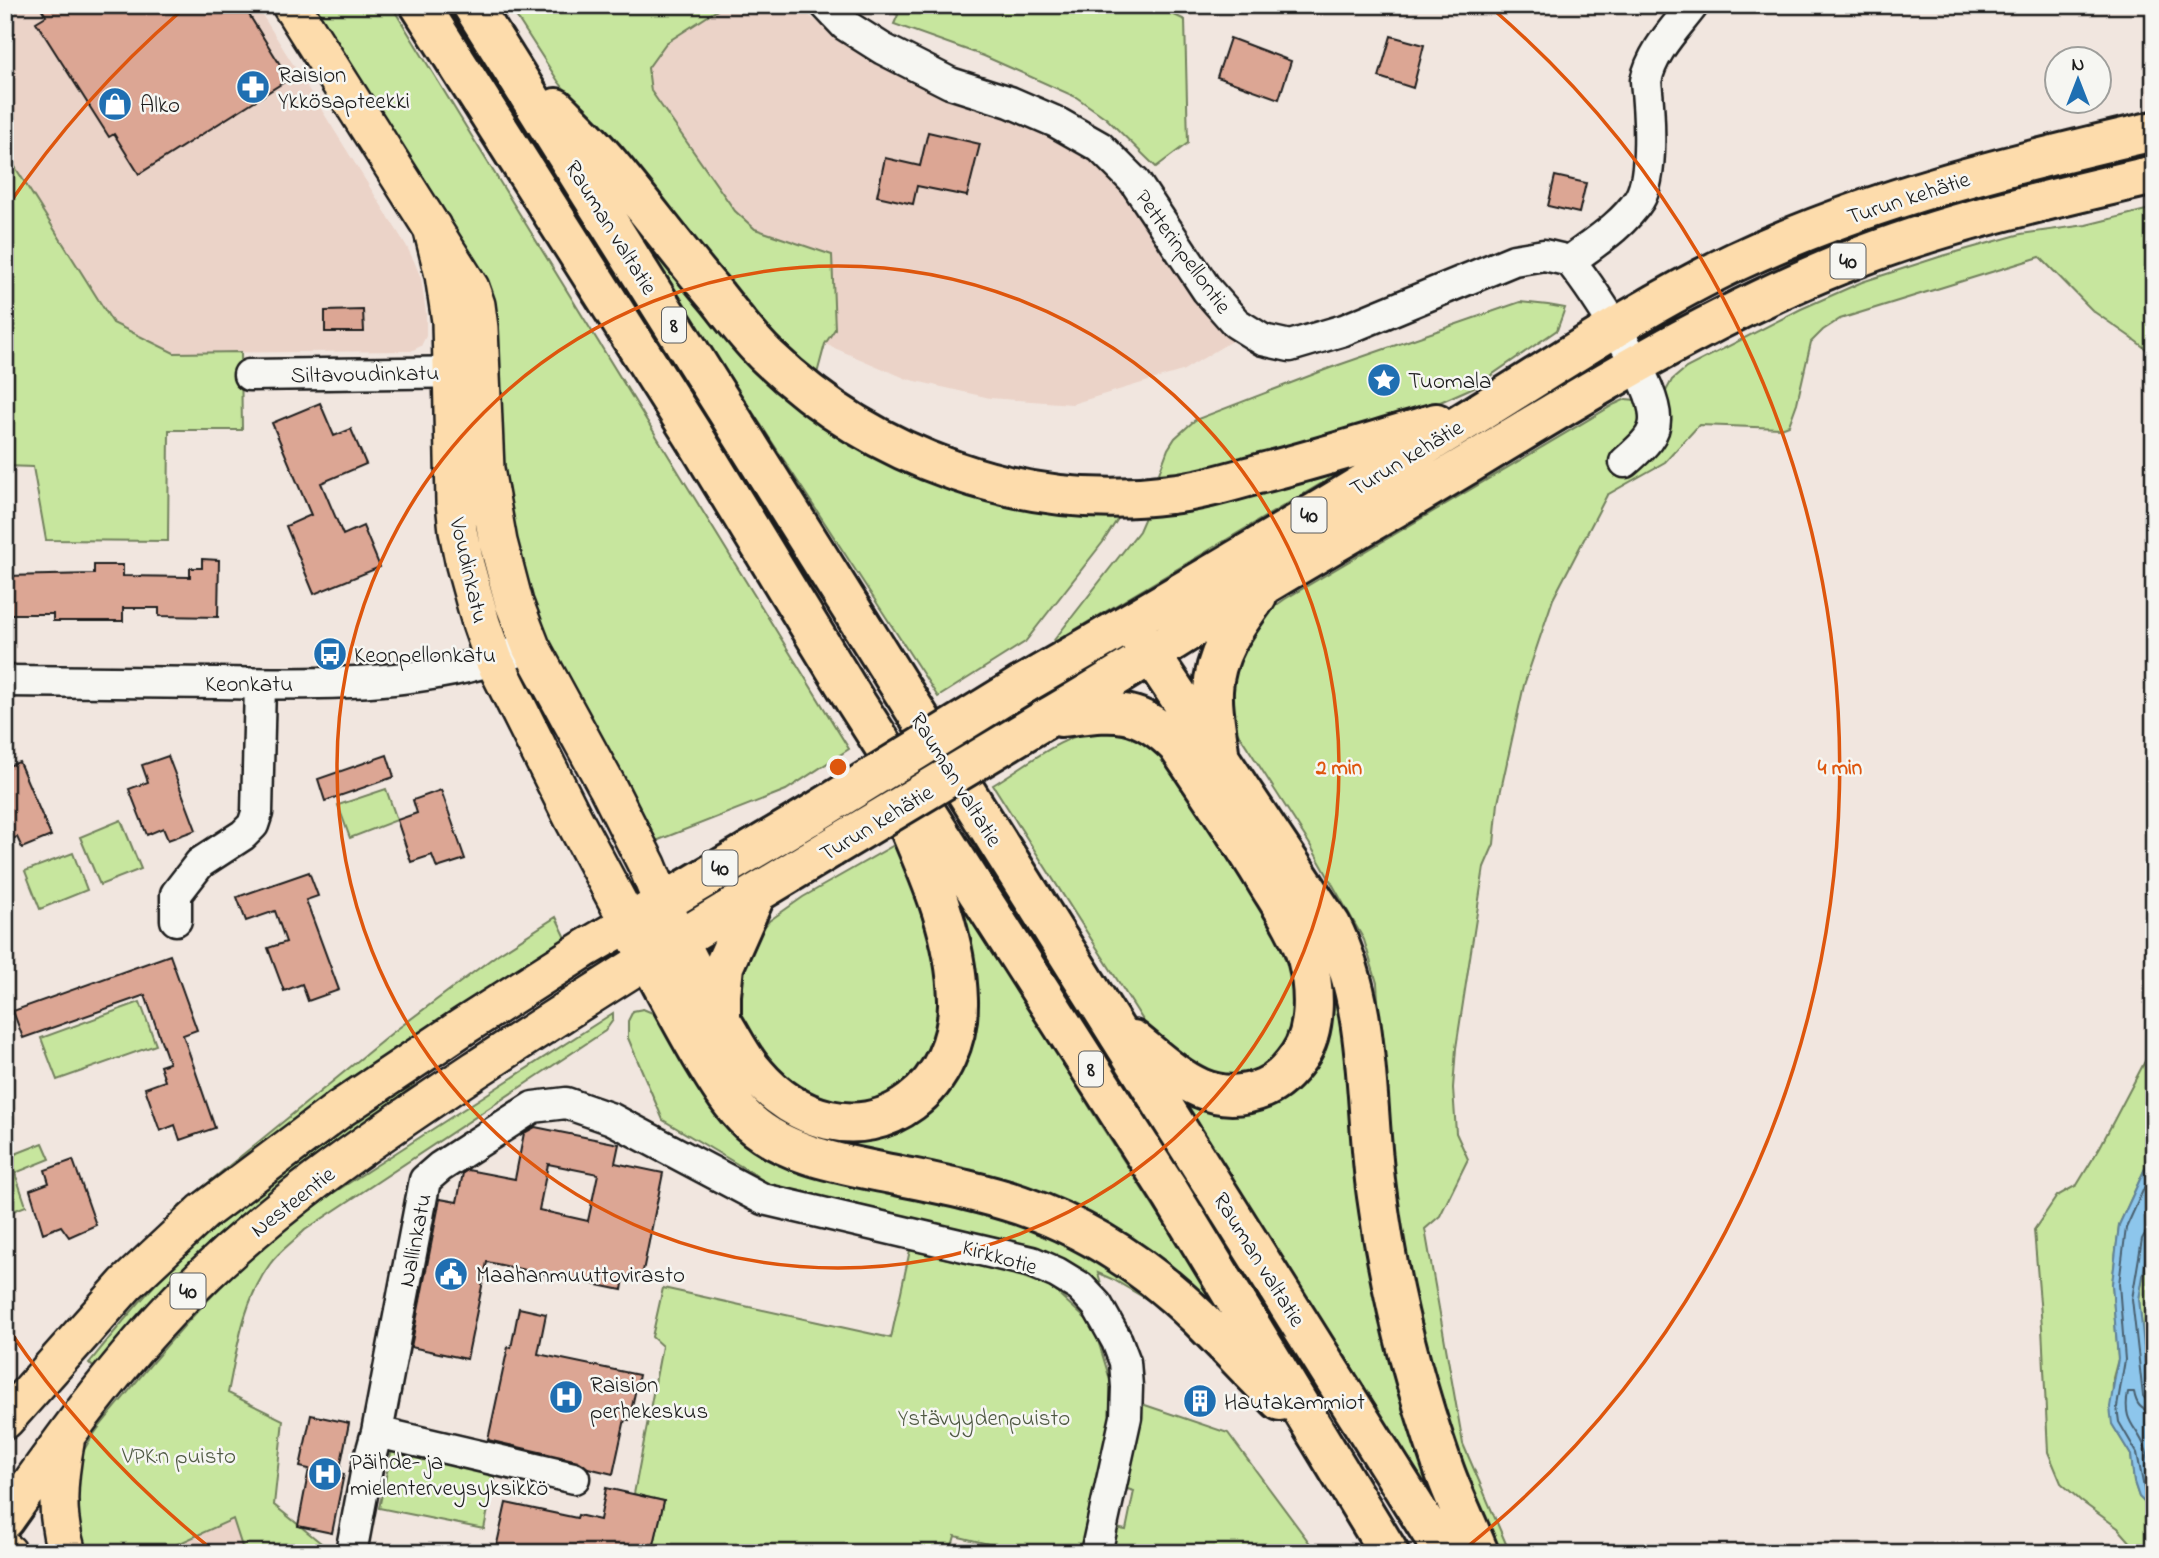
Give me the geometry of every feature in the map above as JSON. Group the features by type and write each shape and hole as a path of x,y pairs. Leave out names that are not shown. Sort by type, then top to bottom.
{"highway":[{"name":"Rauman valtatie","path":"420,5 693,435 855,701 1164,1185 1389,1553"},
{"name":"Rauman valtatie","path":"472,5 1444,1553"},
{"path":"499,50 606,160 673,246 767,356 820,402 870,435 924,460 1024,490 1119,499 1172,494 1297,464 1488,407"},
{"name":"Turun kehätie","path":"663,950 1113,680 1140,639 1488,407 1647,309 1733,262 1803,232 1969,176 2154,131"},
{"name":"Turun kehätie","path":"629,923 1023,685 1140,639 1266,583 1636,365 1758,299 1896,243 1969,220 2154,175"},
{"path":"1220,759 1213,688 1219,661 1231,632 1266,583"},
{"path":"1140,639 1331,925 1352,979 1368,1079 1376,1194 1394,1294 1412,1371 1443,1467 1479,1553"},
{"path":"629,923 663,950 722,1020 755,1073 765,1084 804,1111 834,1122 867,1121 896,1112 919,1096 944,1063 954,1033 958,1004 953,948 937,894 855,701"},
{"path":"1044,720 1110,711 1140,717 1164,732 1177,745 1243,844 1296,930 1307,960 1312,1023 1303,1051 1280,1079 1251,1093 1213,1094 1193,1086 1110,1021"},
{"path":"722,1020 724,966 756,894"},
{"path":"662,902 663,950 692,1041 721,1089 740,1113 768,1136 812,1155 1019,1205 1092,1238 1148,1274 1180,1301 1321,1441"}],"main road":[{"name":"Voudinkatu","path":"291,5 432,227 451,321 467,372 491,509 511,592 531,647 607,786 647,865 662,902"},
{"name":"Voudinkatu","path":"467,372 453,473 458,531 472,591 494,660 629,923"},
{"name":"Nesteentie","path":"5,1420 126,1284 203,1212 340,1109 464,1026 629,923"},
{"name":"Nesteentie","path":"5,1520 68,1432 140,1342 179,1300 240,1242 328,1171 389,1128 663,950"},
{"path":"67,1553 57,1506 60,1469 68,1432"}],"street":[{"name":"Petterinpellontie","path":"826,5 845,25 883,49 950,83 1010,102 1056,122 1100,147 1135,182 1207,290 1236,323 1264,340 1290,346 1344,330 1514,260 1544,255 1570,261"},
{"path":"1625,461 1643,446 1650,436 1656,420 1652,401 1636,365 1591,288 1570,261 1611,231 1640,198 1649,166 1646,81 1648,69 1658,50 1693,5"},
{"name":"Siltavoudinkatu","path":"249,375 467,372"},
{"name":"Keonkatu","path":"5,681 260,684 384,680 454,670 531,647"},
{"path":"176,919 176,894 200,863 243,835 253,825 257,813 260,684"},
{"name":"Nallinkatu","path":"351,1553 425,1180 440,1167 533,1107 566,1103 612,1119 763,1199"},
{"name":"Kirkkotie","path":"763,1199 1032,1262 1080,1287 1097,1305 1117,1340 1125,1362 1127,1387 1126,1417 1096,1553"},
{"path":"377,1432 574,1478"}],"shaded area":[{"path":"5,5 256,5 414,261 421,278 426,313 426,336 421,346 411,351 174,353 113,323 5,151"},
{"path":"725,5 794,5 868,57 936,90 996,110 1041,130 1085,155 1120,189 1193,297 1235,339 1182,371 1072,404 990,398 907,379 825,344 835,329 832,255 755,229 735,211 651,91 648,68 666,43"},
{"path":"233,1519 244,1553 158,1553"}],"green space":[{"path":"312,5 391,5 849,749 786,790 656,841 601,763 540,624 509,541 500,479 498,372"},
{"path":"509,5 725,5 666,43 648,68 651,91 735,211 755,229 832,255 835,329 825,344 814,385 652,199 558,81"},
{"path":"878,5 1153,5 1185,20 1188,143 1156,167 1106,118 1076,97 984,56 894,24 898,15"},
{"path":"5,151 113,323 174,353 241,352 242,430 169,430 168,541 46,540 33,467 5,466"},
{"path":"597,173 807,408 1126,506 1103,542 1025,642 938,697"},
{"path":"2154,208 2154,355 2093,311 2040,257 1840,319 1811,342 1789,425 1781,428 1699,425 1665,462 1607,495 1553,599 1524,685 1498,803 1494,844 1484,867 1456,1048 1453,1088 1456,1133 1468,1159 1440,1216 1425,1229 1463,1444 1510,1553 1495,1553 1448,1442 1399,1230 1383,1086 1377,983 1364,940 1309,843 1233,725 1226,687 1261,616 1285,599 1615,404 1626,399 1636,400 1645,422 1625,443 1615,476 1635,464 1664,421 1666,391 1672,380 1686,368 1801,309 1862,282 1939,257 2021,234 2086,225"},
{"path":"1520,302 1565,308 1557,330 1474,387 1420,411 1155,484 1168,449 1175,438 1195,420 1330,368"},
{"path":"1376,451 1051,644 1139,531 1149,508"},
{"path":"1105,729 1152,739 1303,971 1289,1058 1222,1084 1155,1039 993,785 1075,736"},
{"path":"386,789 397,820 350,838 338,805"},
{"path":"121,820 141,869 100,885 80,837"},
{"path":"903,840 936,928 946,1026 904,1096 842,1112 768,1071 739,1017 739,969 749,945 769,921 803,897"},
{"path":"73,853 87,890 40,909 25,871"},
{"path":"949,879 1100,1124 1250,1356 1127,1248 781,1138 754,1101 782,1120 934,1102"},
{"path":"556,917 566,938 166,1224 176,1209 392,1033 498,954"},
{"path":"1333,963 1466,1553 1352,1367 1170,1088 1248,1104"},
{"path":"140,1002 156,1045 57,1080 41,1038"},
{"path":"643,1009 662,1017 719,1115 926,1199 1047,1232 1125,1274 1148,1300 1098,1273 1107,1304 768,1185 663,1120 628,1038 628,1021 633,1011"},
{"name":"VPK:n puisto","path":"613,1013 613,1020 605,1031 305,1230 278,1255 261,1278 242,1326 228,1393 283,1420 274,1505 326,1547 328,1553 244,1553 233,1519 158,1553 83,1553 74,1484 82,1454 98,1428 143,1373 226,1282 293,1219"},
{"path":"2154,1044 2154,1149 2119,1225 2112,1284 2118,1359 2113,1378 2112,1424 2131,1455 2134,1482 2139,1497 2154,1512 2154,1553 2140,1553 2118,1528 2061,1483 2048,1452 2034,1230 2057,1196 2077,1185"},
{"path":"430,1070 95,1369 89,1363 155,1285 226,1217 292,1165"},
{"path":"43,1143 50,1159 15,1173 26,1206 5,1214 5,1158"},
{"path":"2154,1231 2154,1442 2139,1299 2149,1241"},
{"name":"Ystävyydenpuisto","path":"910,1250 1018,1275 1052,1288 1087,1320 1096,1334 1112,1386 1112,1411 1081,1553 1026,1553 955,1536 950,1553 652,1553 664,1501 634,1494 662,1346 652,1337 663,1288 891,1338"},
{"path":"1142,1404 1228,1433 1317,1553 1109,1553 1115,1528 1126,1530 1134,1491 1124,1488"},
{"path":"392,1449 496,1470 484,1529 379,1508"}],"water":[{"path":"2154,1149 2154,1231 2149,1241 2139,1299 2154,1442 2154,1512 2139,1497 2134,1482 2131,1455 2112,1424 2110,1407 2118,1359 2112,1284 2119,1225"}],"building":[{"path":"39,5 243,5 289,79 139,174 114,134 109,137 36,22 46,16"},
{"path":"1391,36 1424,45 1413,88 1379,77"},
{"path":"1230,38 1291,61 1279,99 1217,77"},
{"path":"928,132 980,144 967,196 917,186 913,204 877,196 885,158 920,166"},
{"path":"1555,176 1586,183 1579,213 1548,206"},
{"path":"363,310 364,332 325,332 325,311"},
{"path":"320,403 334,436 351,429 366,464 321,483 343,535 363,526 380,567 314,594 286,526 311,515 272,423"},
{"path":"202,559 219,560 218,617 159,616 159,608 123,608 123,621 53,621 53,614 5,614 5,576 94,574 94,565 123,565 123,576 190,577 190,568 202,568"},
{"path":"387,755 394,777 325,801 318,779"},
{"path":"168,756 196,830 168,840 163,828 147,835 129,789 148,782 142,765"},
{"path":"19,762 51,836 22,848 17,837 5,842 5,767"},
{"path":"441,790 465,859 437,868 432,855 411,862 397,820 417,813 413,800"},
{"path":"309,872 318,896 306,900 339,990 308,1001 302,984 284,991 268,948 286,942 275,911 246,921 237,897"},
{"path":"170,955 197,1030 183,1035 215,1128 180,1140 175,1125 160,1131 145,1088 165,1081 160,1066 169,1063 145,995 23,1038 13,1011"},
{"path":"535,1127 619,1144 615,1163 663,1173 641,1281 624,1278 622,1290 487,1262 467,1359 411,1347 440,1199 457,1202 463,1173 468,1170 515,1179 524,1133","holes":["548,1164 598,1174 588,1221 539,1210"]},
{"path":"73,1160 96,1225 69,1237 61,1226 43,1233 30,1190 49,1183 45,1170"},
{"name":"Raision perhekeskus","path":"519,1308 546,1314 538,1354 639,1375 629,1420 625,1419 613,1474 588,1468 578,1461 488,1440"},
{"name":"Päihde- ja mielenterveysyksikkö","path":"311,1415 349,1423 339,1473 344,1474 332,1533 298,1526 309,1469 300,1467"},
{"path":"606,1488 664,1501 652,1553 580,1553 557,1548 556,1553 495,1553 506,1503 577,1518 578,1515 600,1520"}],"place":[{"name":"Raision Ykkösapteekki","path":"253,87"},
{"name":"Alko","path":"115,104"},
{"name":"Tuomala","path":"1384,380"},
{"name":"Keonpellonkatu","path":"330,654"},
{"name":"Maahanmuuttovirasto","path":"451,1274"},
{"name":"Raision perhekeskus","path":"566,1397"},
{"name":"Hautakammiot","path":"1200,1401"},
{"name":"Päihde- ja mielenterveysyksikkö","path":"325,1474"}]}
